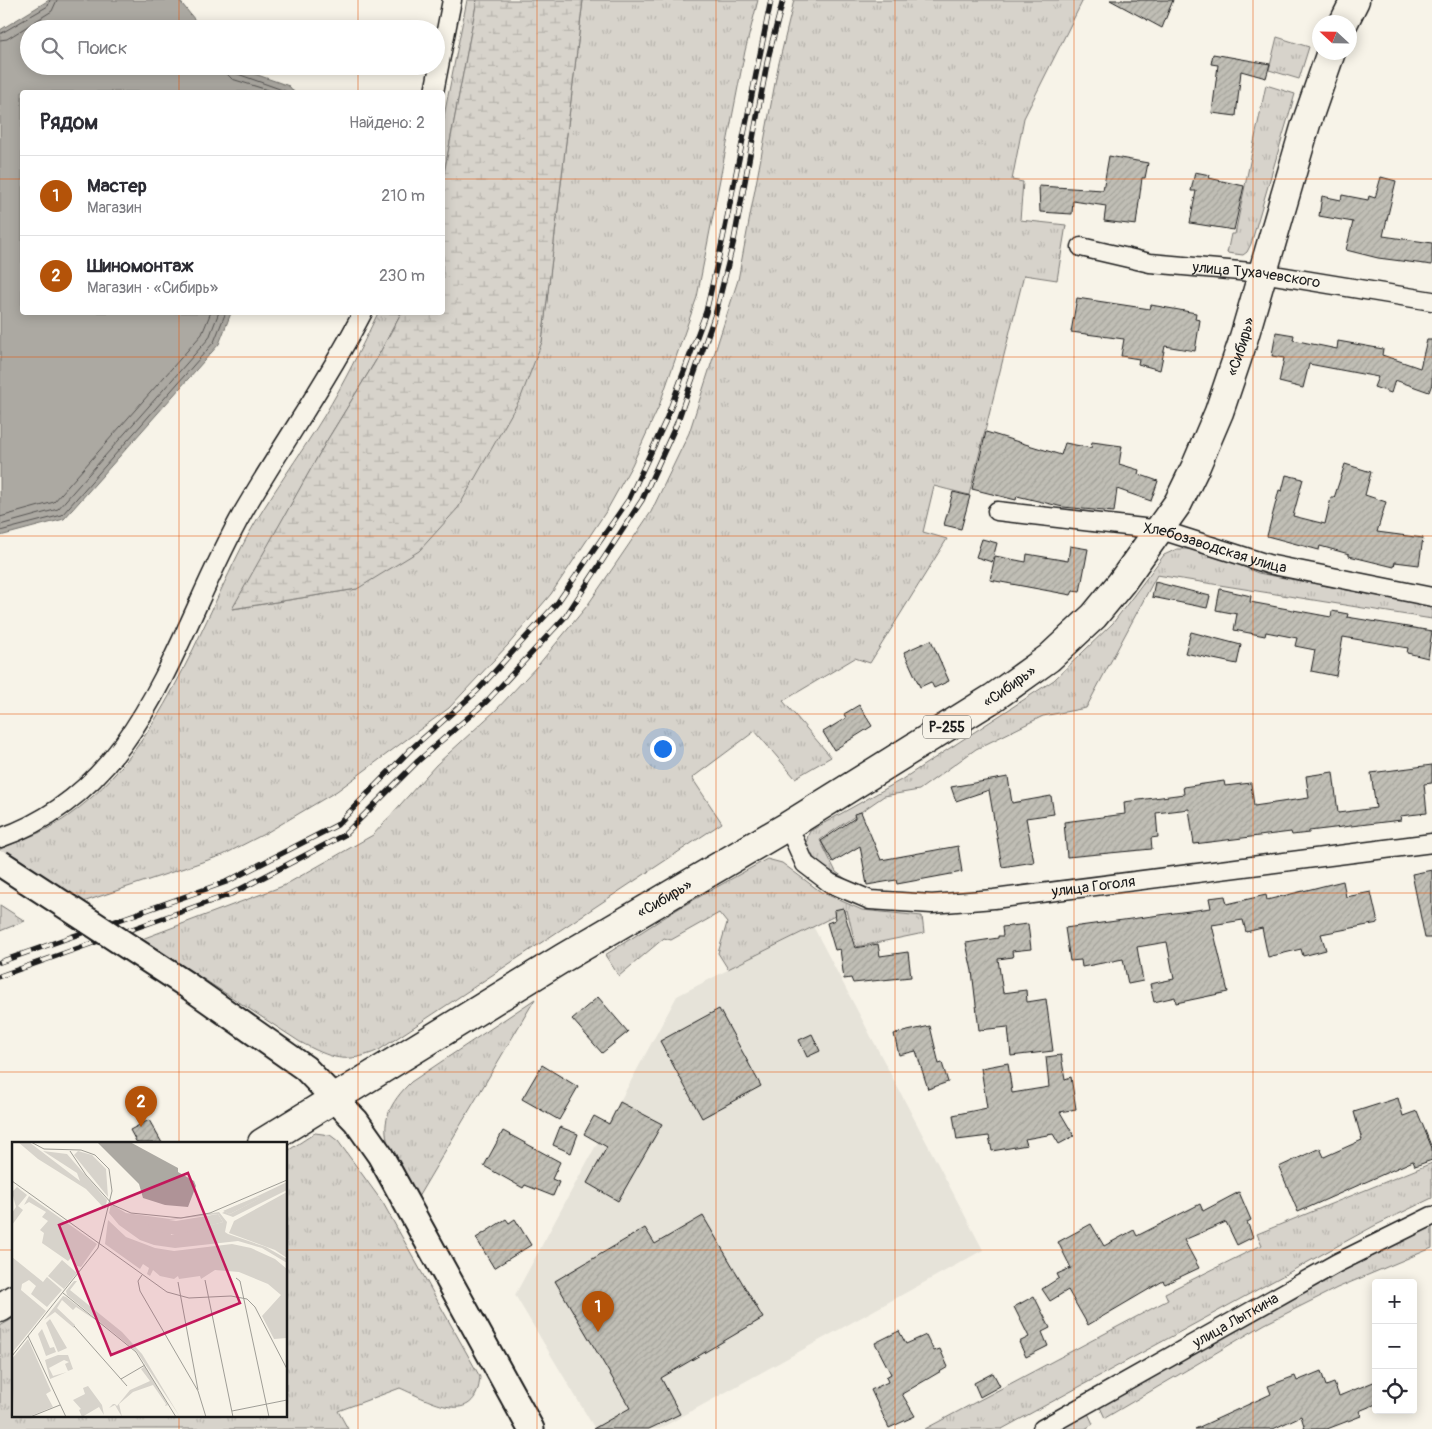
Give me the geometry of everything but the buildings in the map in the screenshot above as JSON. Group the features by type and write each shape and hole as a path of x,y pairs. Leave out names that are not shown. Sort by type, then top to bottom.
{"highway":[{"path":"1348,15 1355,0"},
{"name":"«Сибирь»","path":"264,1142 563,958 788,826 994,698 1049,658 1094,616 1160,530 1196,466 1219,412 1242,344 1306,124 1328,60"},
{"path":"0,1308 12,1300"}],"street":[{"path":"445,36 452,0"},
{"path":"434,90 437,75"},
{"name":"улица Тухачевского","path":"1081,247 1150,263 1262,273 1432,301"},
{"path":"0,838 41,820 64,806 115,757 159,689 242,515 346,345 361,315"},
{"name":"Хлебозаводская улица","path":"997,511 1160,530 1268,564 1432,597"},
{"name":"улица Гоголя","path":"788,826 805,864 830,883 870,900 932,904 994,899 1432,843"},
{"path":"0,863 187,985 305,1068 335,1097 356,1121 380,1155 531,1429"},
{"name":"улица Лыткина","path":"1042,1429 1337,1263 1432,1216"}],"shaded area":[{"path":"813,926 983,1250 659,1429 595,1429 515,1295 677,996"}],"green space":[{"path":"467,0 477,0 445,168 445,111"},
{"path":"477,0 583,0 542,342 521,397 458,508 419,551 357,589 232,609 326,442 375,362 400,315 445,315 445,168"},
{"path":"583,0 758,0 745,51 697,297 659,406 632,465 607,510 551,594 508,645 449,708 337,791 266,833 223,855 77,904 0,854 0,849 46,829 71,814 103,787 130,756 174,686 247,537 331,404 377,315 400,315 375,362 326,442 233,609 357,589 542,342"},
{"path":"794,0 1083,0 1024,118 1012,180 1023,182 1020,220 1066,225 1057,280 1024,275 969,495 934,486 923,532 947,539 870,663 855,658 783,701 831,757 795,778 755,731 692,778 722,823 379,1050 367,1055 347,1058 338,1058 321,1052 300,1042 142,939 283,886 373,835 436,765 496,710 539,664 587,606 651,512 689,433 738,280 778,67"},
{"path":"1277,37 1309,47 1299,79 1269,70"},
{"path":"1266,85 1295,94 1251,244 1243,255 1227,253 1231,234 1235,234"},
{"path":"1177,549 1192,549 1219,556 1258,573 1432,606 1432,619 1157,575 1086,708 1043,716 976,749 919,790 884,796 820,840 836,872 850,882 826,868 812,855 808,848 807,840 810,831 901,780 1054,680 1113,623 1164,555"},
{"path":"767,859 782,863 821,892 862,910 922,916 924,933 856,947 847,910 728,969 718,953 727,923 719,913 671,940 664,938 619,976 605,955 681,907"},
{"path":"0,905 25,921 0,931"},
{"path":"535,999 418,1197 399,1167 387,1140 386,1126 389,1112 397,1098 411,1082"},
{"path":"315,1133 330,1135 338,1141 383,1203 480,1377 477,1393 470,1402 461,1407 450,1407 437,1404 400,1388 338,1411 348,1429 0,1429 0,1326 12,1319 12,1416 288,1416 288,1151"},
{"path":"1432,1163 1432,1198 1374,1226 1002,1429 925,1429 1168,1300 1165,1293 1262,1245 1257,1234"},
{"path":"1432,1224 1432,1248 1337,1288 1265,1324 1105,1418 1099,1405 1345,1267"},
{"path":"1087,1411 1093,1424 1085,1429 1056,1429"}],"water":[{"path":"49,0 179,0 195,20 20,20 20,75 258,75 289,86 292,90 20,90 20,315 230,315 219,344 64,519 0,536 0,30"}],"railway":[{"path":"0,962 226,882 337,825 411,749 477,691 558,602 629,499 666,420 706,312 723,238 771,0"},
{"path":"0,976 231,894 344,835 418,761 487,701 566,616 642,500 677,423 716,312 734,240 768,58 783,0"}],"place":[{"name":"Шиномонтаж","path":"141,1127"},
{"name":"Мастер","path":"598,1332"}]}
